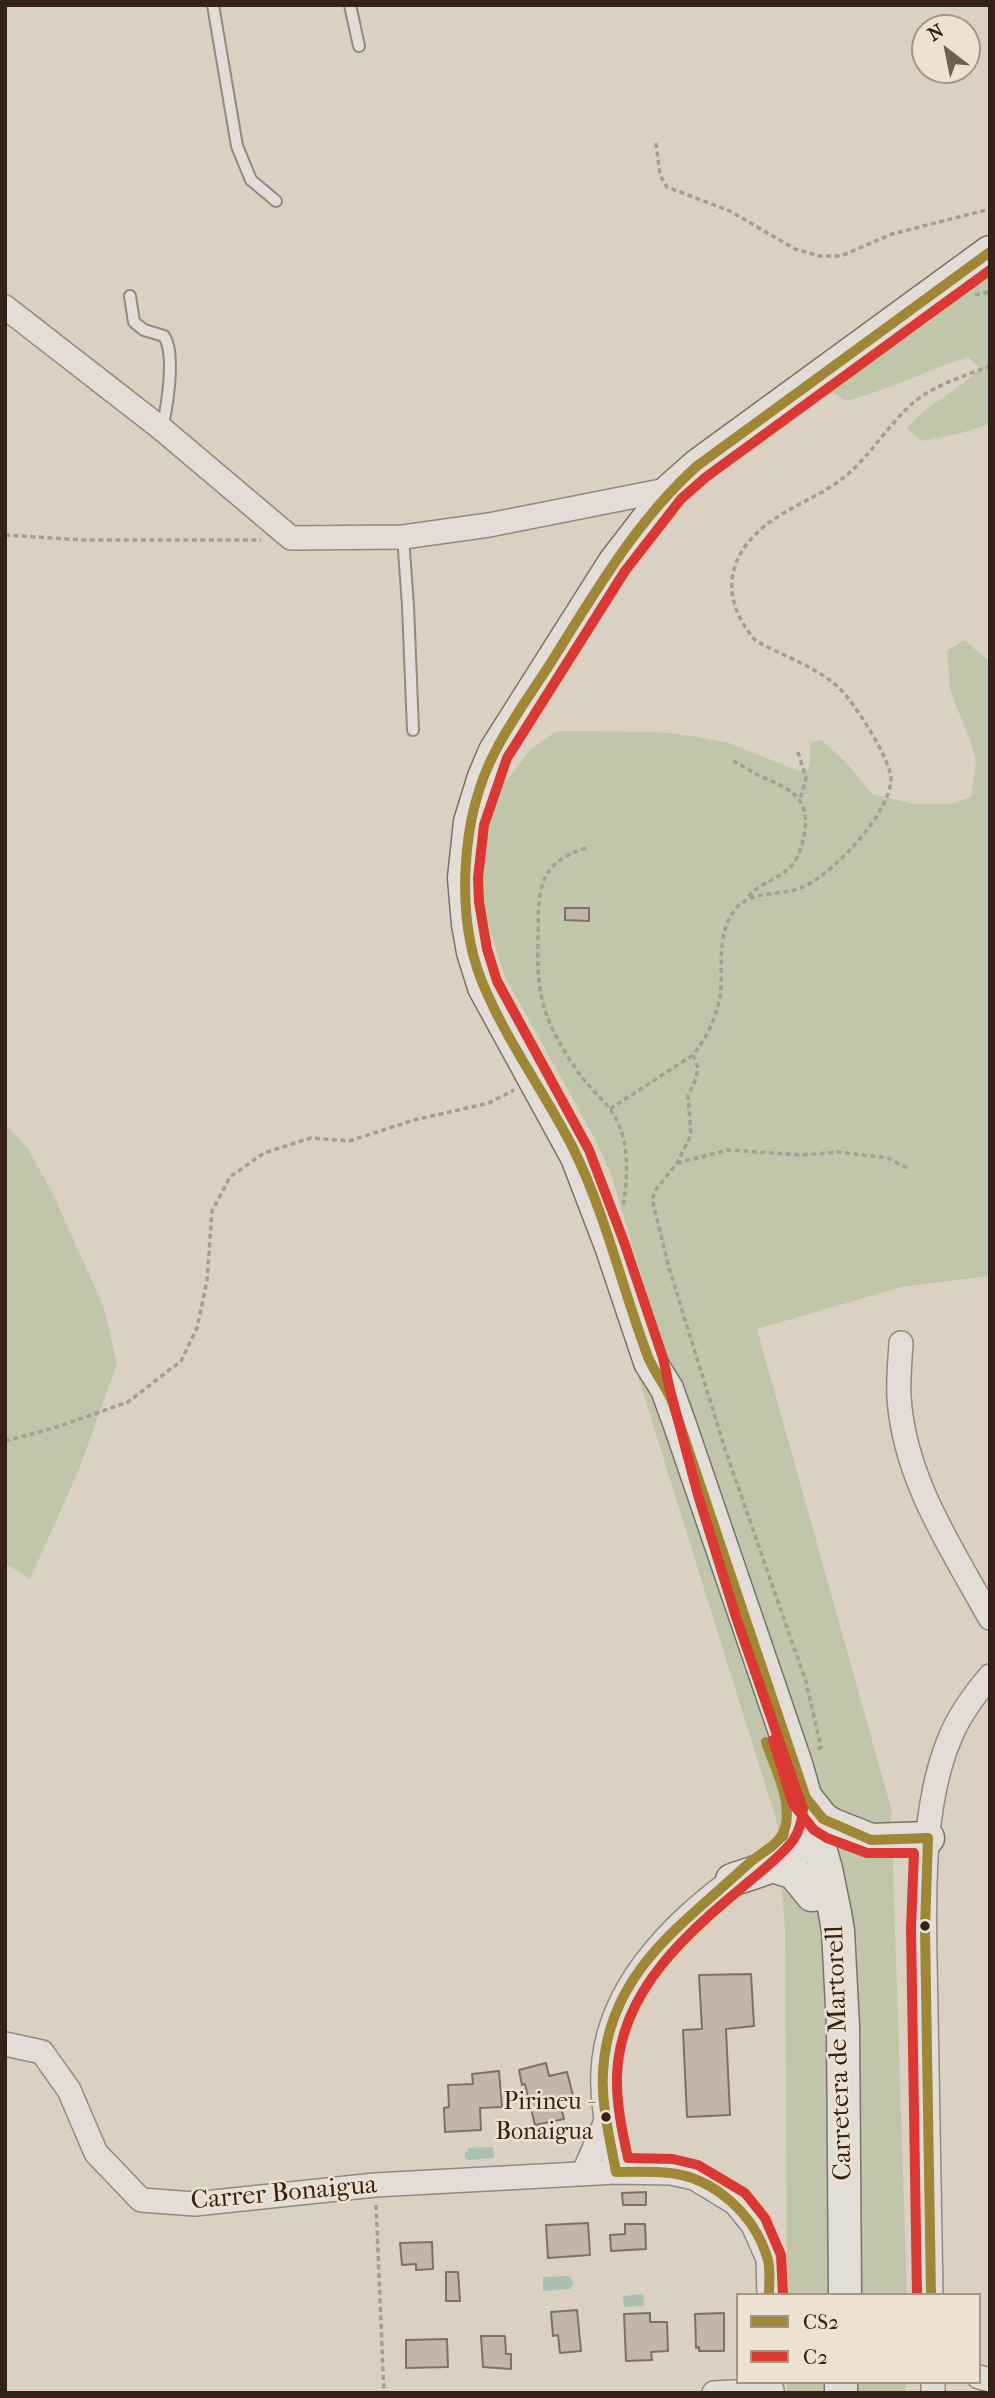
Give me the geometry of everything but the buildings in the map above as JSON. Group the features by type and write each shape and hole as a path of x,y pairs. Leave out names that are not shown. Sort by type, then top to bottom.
{"main road":[{"name":"Carretera de Martorell","path":"845,2293 844,2026 828,1913 826,1869 797,1804 796,1764 667,1389 650,1362 578,1157 484,987 473,952 464,878 470,822 484,777 513,721 614,563 671,489 697,466 990,252"},
{"path":"650,1362 656,1394 723,1621 797,1804 823,1819 871,1840 928,1838"},
{"path":"781,1853 805,1829 794,1789 796,1764"},
{"path":"781,1853 797,1804"},
{"path":"833,2293 821,1962 828,1913 842,1868 851,1853 871,1840"},
{"path":"732,1880 751,1860 781,1853 807,1851 823,1878 828,1913"}],"street":[{"path":"5,307 162,429 291,538 403,537 489,525 671,489"},
{"path":"901,1343 899,1397 905,1436 924,1498 990,1618"},
{"path":"931,2293 925,1928 928,1838 949,1739 972,1698 990,1676"},
{"path":"617,2172 606,2121 603,2069 609,2036 620,2007 635,1978 657,1947 681,1922 732,1880"},
{"name":"Carrer Bonaigua","path":"5,2044 42,2052 69,2090 96,2154 141,2200 195,2204 375,2185 617,2172 671,2173 694,2178 735,2203 753,2225 768,2259 769,2293"},
{"path":"606,2121 644,2172"},
{"path":"583,2174 606,2121"},
{"path":"714,2393 772,2388"}],"lane":[{"path":"213,5 237,146 251,180 276,201"},
{"path":"350,5 359,46"},
{"path":"130,296 134,322 144,330 164,336 169,348 162,429"},
{"path":"403,537 413,730"}],"path":[{"path":"656,144 660,176 667,187 730,211 795,249 820,256 841,256 892,234 990,209"},
{"path":"746,898 801,889 829,871 873,824 891,778 887,764 867,725 839,688 756,641 746,629 733,603 733,573 738,562 746,547 769,522 847,475 915,400 990,366"},
{"path":"5,535 85,540 291,538"},
{"path":"798,752 806,778 800,800"},
{"path":"610,1108 693,1055 714,1020 726,924 735,909 754,889 790,868 803,842 806,822 800,800 785,786 733,761"},
{"path":"586,848 564,856 555,864 542,886 538,900 538,980 549,1022 557,1037 583,1080 610,1108 623,1134 627,1174 622,1215 611,1246"},
{"path":"693,1055 698,1068 688,1095 691,1135 677,1163 657,1188 652,1199 669,1268 725,1449 806,1682 821,1747 796,1764"},
{"path":"5,1441 54,1429 128,1402 181,1361 197,1328 207,1281 212,1211 230,1178 264,1153 311,1138 349,1141 414,1120 489,1102 535,1080"},
{"path":"677,1163 728,1150 803,1154 838,1152 888,1158 907,1168"},
{"path":"375,2185 384,2393"}],"shaded area":[{"path":"990,275 990,424 922,441 907,429 923,412 980,368 968,357 845,401 830,390 861,366 914,333"},
{"path":"964,640 990,662 990,1276 902,1287 757,1329 891,1808 907,2293 787,2293 785,1933 778,1826 636,1370 666,1359 611,1174 595,1139 504,975 478,891 478,882 493,798 530,750 555,732 660,732 691,736 729,743 799,771 808,769 811,742 821,740 845,761 872,794 914,804 950,804 971,797 976,761 950,690 947,651"},
{"path":"5,1124 27,1147 55,1198 104,1308 117,1364 78,1472 30,1579 5,1563"},
{"path":"493,2147 494,2158 465,2158 468,2148"},
{"path":"569,2276 574,2283 570,2289 543,2291 543,2277"},
{"path":"643,2294 644,2306 624,2307 623,2296"},
{"path":"787,2384 906,2384 905,2393 787,2393"}],"transit line":[{"name":"CS2","path":"928,1838 871,1840 823,1819 806,1798 673,1404 648,1357 585,1173 496,1011 476,964 469,934 466,870 475,806 496,750 603,580 656,509 697,466 990,252"},
{"name":"C2","path":"783,2293 781,2255 765,2218 745,2193 698,2165 673,2159 628,2158 618,2106 617,2074 622,2041 633,2011 648,1983 690,1933 791,1843 799,1829 803,1809 736,1617 698,1495 663,1358 624,1242 589,1150 497,981 487,949 478,878 484,825 507,758 625,571 681,499 706,477 990,270"},
{"name":"C2","path":"773,1740 793,1804 814,1830 827,1838 867,1853 914,1853 911,1928 917,2293"},
{"name":"CS2","path":"616,2172 606,2122 603,2072 608,2037 618,2006 652,1954 698,1909 776,1843 784,1832 786,1803 766,1742"},
{"name":"CS2","path":"928,1838 925,1928 931,2293"},
{"name":"CS2","path":"616,2172 663,2172 687,2176 702,2182 730,2201 753,2227 761,2242 769,2266 769,2293"}],"place":[{"name":"Pirineu - Bonaigua","path":"606,2117"}]}
